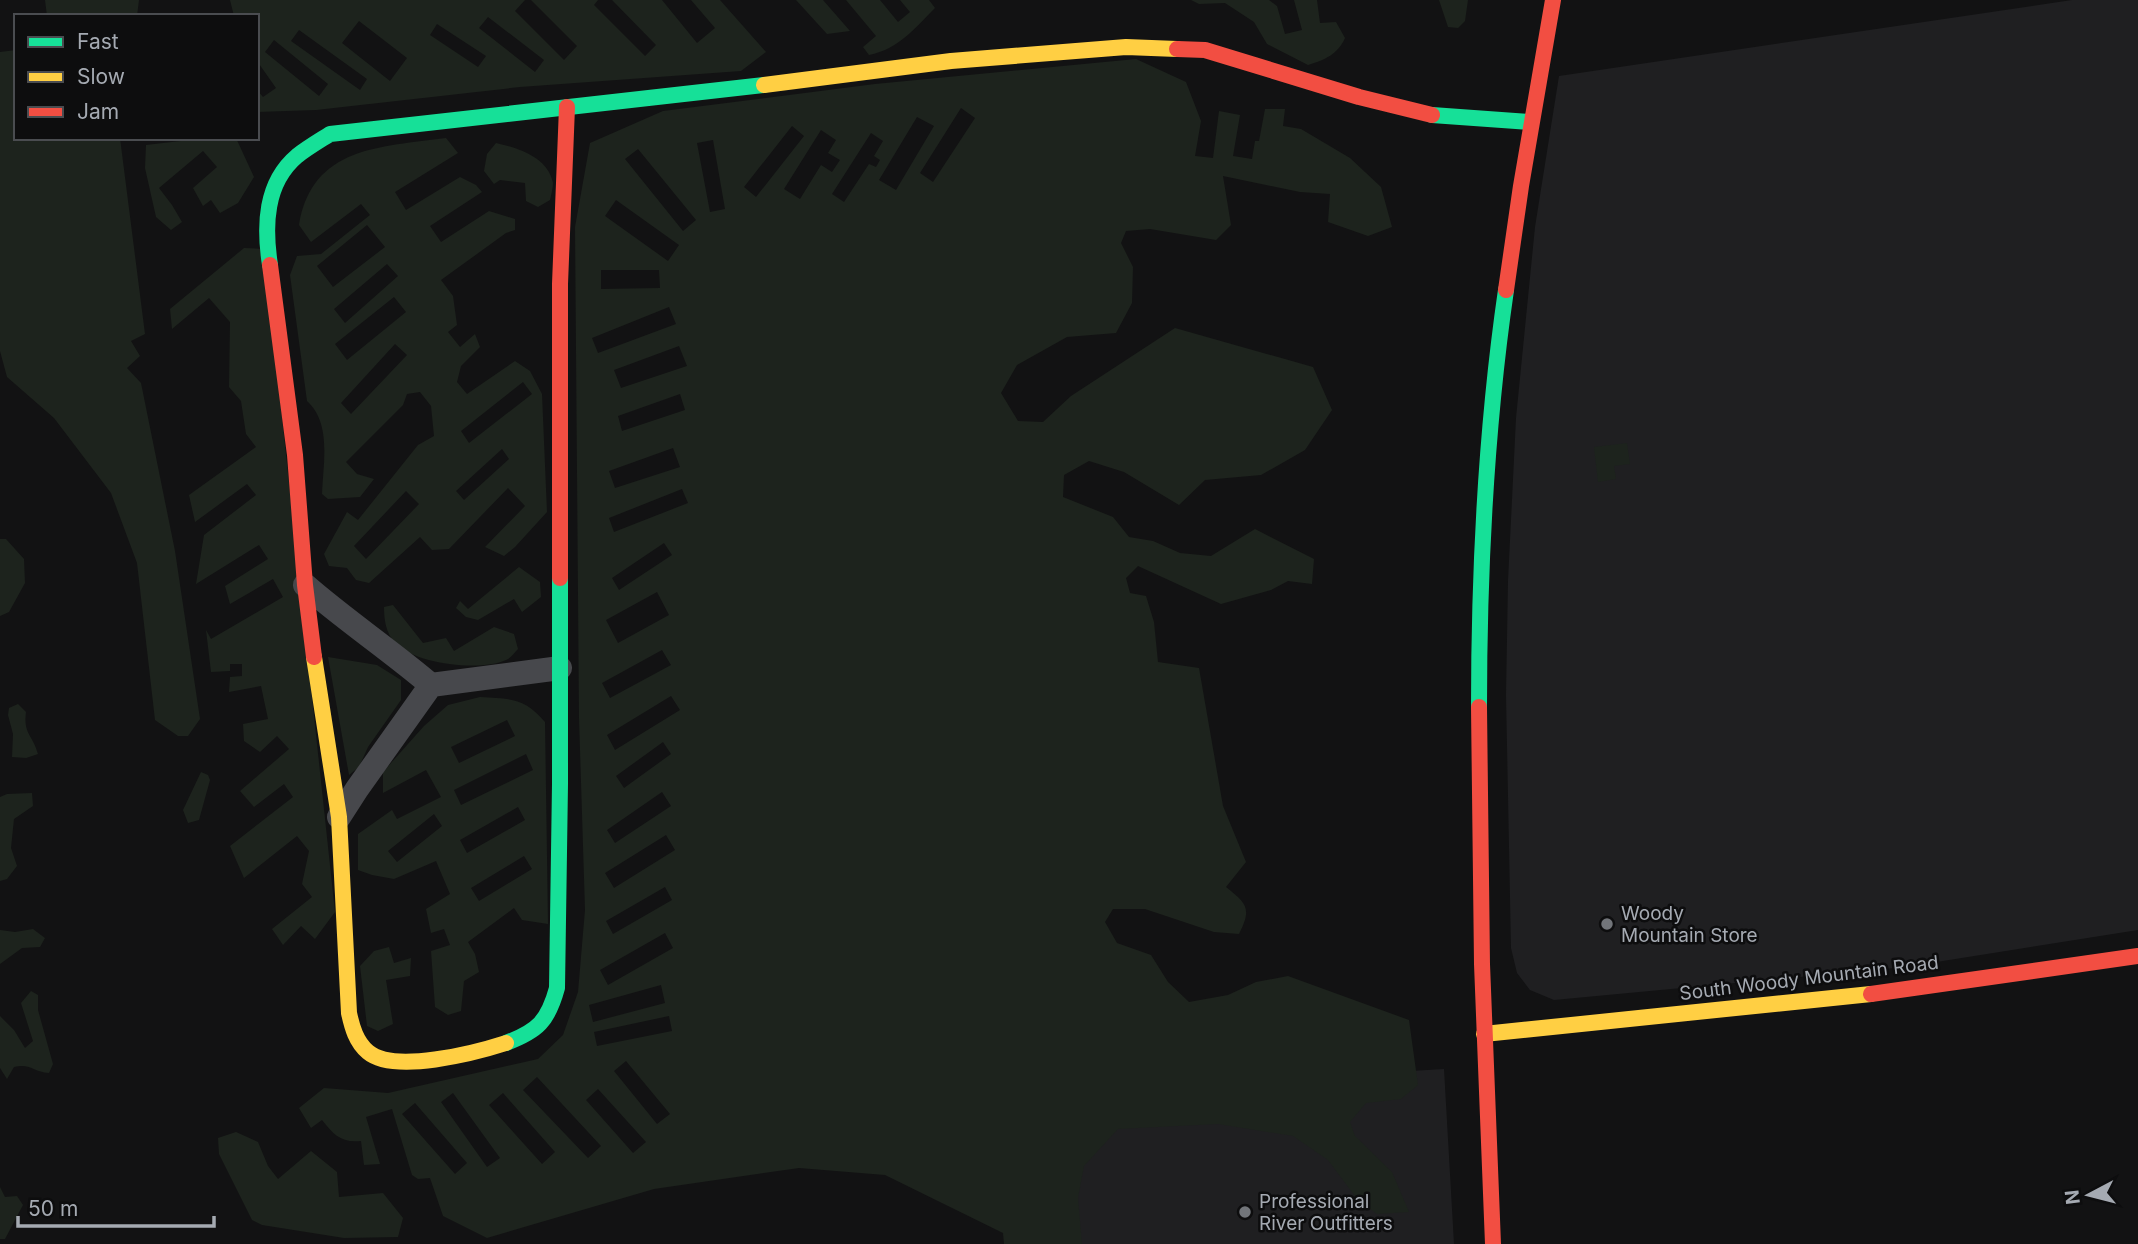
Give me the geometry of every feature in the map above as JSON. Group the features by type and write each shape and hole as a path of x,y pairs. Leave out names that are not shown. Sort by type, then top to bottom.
{"street":[{"path":"1493,1244 1484,1034 1478,763 1485,495 1508,264 1530,122 1553,0"},
{"path":"567,107 560,284 557,988 550,1011 538,1027 513,1042 463,1055 394,1062 374,1056 360,1043 352,1029 349,1013 339,817 305,585 295,454 268,246 267,213 276,182 296,158 330,134 567,107 715,91 951,61 1126,47 1205,50 1427,115 1530,122"},
{"path":"305,585 431,685"},
{"path":"339,817 431,685 560,668"},
{"name":"South Woody Mountain Road","path":"1484,1034 1859,996 2138,956"}],"shaded area":[{"path":"45,0 139,0 137,14 47,14"},
{"path":"230,0 525,0 515,11 564,60 577,46 531,0 598,0 594,5 645,56 656,45 612,0 662,0 697,43 715,28 691,0 720,0 766,52 741,71 520,87 316,110 259,112 259,92 263,97 276,88 259,64 259,14 234,14","holes":["488,17 544,60 535,72 479,28","359,21 407,58 390,81 342,43","437,24 486,56 478,67 430,35","299,30 367,79 360,90 291,41","274,40 328,84 319,96 265,52"]},
{"path":"796,0 823,0 850,31 827,34"},
{"path":"846,0 880,0 898,22 910,12 900,0 929,0 935,8 898,43 869,55 863,47 876,36"},
{"path":"1191,0 1269,0 1277,6 1285,34 1302,30 1294,0 1317,0 1320,23 1336,22 1345,38 1330,56 1308,65 1267,44 1254,22 1225,3 1199,4"},
{"path":"1439,0 1468,0 1465,21 1458,28 1448,27"},
{"path":"2072,0 2138,0 2138,930 1905,967 1554,1000 1530,990 1517,973 1511,948 1506,695 1508,581 1516,418 1535,227 1559,76"},
{"path":"14,50 14,140 120,140 145,334 131,341 140,356 127,368 141,383 175,551 200,719 188,736 178,736 155,720 137,563 111,493 54,418 7,377 0,351 0,52"},
{"path":"1136,59 1186,82 1201,121 1195,156 1213,158 1219,111 1240,115 1233,156 1252,159 1255,141 1259,141 1265,109 1285,109 1283,126 1301,129 1350,158 1381,187 1392,227 1368,236 1328,222 1330,194 1300,192 1223,176 1231,225 1216,240 1150,229 1126,231 1121,243 1133,267 1132,303 1116,333 1067,337 1017,365 1001,393 1018,421 1043,422 1071,396 1175,328 1313,367 1332,410 1305,450 1261,475 1205,480 1179,505 1124,472 1089,461 1064,475 1063,497 1113,517 1129,537 1153,541 1180,553 1211,556 1255,529 1314,559 1312,584 1288,581 1271,590 1221,604 1138,566 1126,578 1130,593 1146,596 1154,622 1158,662 1199,668 1223,806 1246,862 1226,887 1243,902 1246,912 1239,934 1214,932 1145,909 1113,909 1105,922 1117,943 1151,955 1168,982 1189,1002 1228,995 1256,982 1288,976 1409,1020 1418,1085 1401,1099 1366,1103 1350,1122 1355,1136 1392,1172 1409,1212 1377,1214 1358,1200 1328,1160 1293,1136 1218,1124 1118,1129 1084,1166 1078,1198 1082,1244 1004,1244 1003,1233 885,1175 799,1168 654,1189 487,1238 443,1216 430,1178 418,1179 412,1175 392,1109 366,1117 380,1164 364,1165 361,1141 348,1141 338,1137 322,1120 311,1128 299,1108 324,1088 388,1093 538,1059 563,1035 578,992 585,910 579,718 575,227 590,143 663,111 875,84","holes":["961,108 975,118 933,182 920,173","917,117 934,126 896,190 879,180","792,126 804,136 756,197 744,187","821,130 836,140 828,153 840,160 832,172 821,165 800,199 784,189","871,133 883,141 874,156 880,160 876,167 869,164 844,202 832,194","713,140 725,209 710,212 697,143","638,149 696,220 683,231 625,159","616,200 679,245 668,261 605,216","601,270 659,270 660,288 601,289","669,307 676,324 598,353 592,338","679,346 687,366 621,388 614,370","680,394 685,410 622,431 618,416","673,448 680,467 615,488 609,471","682,489 688,503 614,532 609,518","664,543 672,555 619,590 612,578","657,592 669,615 618,643 606,620","662,650 671,665 610,698 602,683","671,696 680,710 615,750 607,735","663,742 671,754 624,788 616,776","662,792 671,806 615,843 607,830","666,835 675,850 614,888 605,873","665,887 672,900 613,934 606,921","665,933 673,948 608,985 600,970","661,985 665,1003 593,1022 589,1005","669,1016 672,1031 597,1046 594,1032","626,1061 670,1114 657,1124 614,1071","537,1077 601,1146 588,1158 523,1090","598,1089 646,1142 633,1153 586,1100","453,1093 500,1158 487,1167 441,1102","503,1093 555,1152 542,1164 489,1105","415,1103 467,1163 455,1174 402,1114"]},
{"path":"446,138 458,153 395,192 406,210 460,177 476,185 482,192 430,226 441,242 489,211 515,219 515,230 506,233 441,280 453,296 457,325 448,332 460,347 475,334 480,347 461,366 457,382 467,394 515,361 530,371 542,394 547,512 504,556 485,547 525,506 508,488 449,549 432,550 420,537 369,583 356,580 347,568 329,566 324,554 347,512 358,520 418,445 434,436 431,406 420,392 407,394 403,405 346,462 357,474 374,479 360,497 328,499 322,494 323,432 315,410 307,401 290,275 297,256 321,254 370,215 361,204 311,242 299,225 306,199 318,179 334,165 353,155 397,144","holes":["367,225 385,247 333,287 317,266","387,264 398,276 345,323 334,309","394,297 406,312 347,360 335,344","395,344 407,355 351,414 341,403","523,382 532,394 469,443 461,431","502,449 509,459 464,500 456,491","406,491 419,504 366,559 354,546"]},
{"path":"189,140 237,140 254,177 238,203 220,213 211,200 203,206 193,188 217,167 203,151 159,188 182,222 171,230 156,217 145,168 146,145"},
{"path":"496,143 531,155 545,166 553,183 550,200 538,207 526,201 525,183 500,180 494,184 484,171 487,154"},
{"path":"244,248 264,249 335,912 315,939 301,926 283,945 272,929 312,897 302,884 309,851 297,836 244,878 230,846 293,797 284,784 254,807 240,791 289,749 277,736 260,752 244,741 243,724 268,719 261,686 229,692 230,677 242,676 242,664 230,664 230,671 211,672 206,630 211,639 283,597 273,579 230,604 225,586 268,559 259,545 196,584 204,535 256,495 247,484 195,522 189,495 256,447 246,434 241,401 229,387 230,322 209,298 172,329 170,309"},
{"path":"1627,443 1630,464 1614,466 1616,479 1598,482 1594,447"},
{"path":"0,539 6,539 24,559 25,583 9,612 0,616"},
{"path":"519,567 540,582 541,597 522,612 514,599 478,620 466,617 456,608 460,601 468,609"},
{"path":"393,605 423,643 446,638 454,651 494,627 514,634 518,649 506,660 495,664 448,664 417,656 404,650 389,635 384,607"},
{"path":"328,657 377,665 401,680 401,700 368,747 359,767 349,775"},
{"path":"480,697 508,699 530,708 545,722 548,924 522,920 514,908 468,942 475,954 479,972 464,981 461,1011 448,1015 435,1007 431,951 450,945 444,929 431,933 426,909 450,894 436,861 394,879 372,875 358,870 358,834 392,810 397,819 441,797 426,770 383,793 383,772 424,726 448,705","holes":["507,720 515,736 459,763 451,747","526,754 533,770 461,805 454,790","518,807 525,820 467,853 460,840","434,814 442,826 397,862 388,851","524,856 532,869 479,901 471,888"]},
{"path":"18,704 26,712 27,730 38,754 26,758 12,757 13,734 8,715 9,708"},
{"path":"201,772 208,775 210,780 199,820 188,823 183,810"},
{"path":"32,793 33,806 14,819 11,848 17,866 7,879 0,881 0,797 7,794"},
{"path":"33,929 45,938 40,947 22,948 0,964 0,930 15,932"},
{"path":"389,947 394,963 411,958 410,976 386,980 393,1024 378,1031 367,1026 360,966 374,951"},
{"path":"31,991 38,995 38,1010 53,1064 49,1073 24,1066 14,1067 7,1079 0,1068 0,1016 14,1030 25,1048 33,1041 21,1003"},
{"path":"1444,1069 1454,1244 1070,1244 1062,1092"},
{"path":"236,1132 258,1142 268,1166 278,1179 311,1151 337,1172 339,1197 383,1193 403,1218 398,1237 344,1238 262,1225 252,1220 219,1154 218,1138"},
{"path":"0,1187 5,1197 17,1196 23,1205 5,1239 0,1239"}],"traffic: fast":[{"path":"270,265 267,220 278,179 297,156 330,134 764,85"},
{"path":"1432,115 1530,122"},
{"path":"1479,707 1485,498 1493,394 1506,290"},
{"path":"506,1043 526,1034 540,1023 550,1009 557,988 560,578"}],"traffic: slow":[{"path":"764,85 951,61 1126,47 1177,49"},
{"path":"314,657 339,817 349,1013 353,1029 368,1052 396,1061 435,1059 506,1043"},
{"path":"1484,1034 1871,994"}],"traffic: jam":[{"path":"1506,290 1553,0"},
{"path":"1177,49 1205,50 1359,97 1432,115"},
{"path":"560,578 560,284 567,107"},
{"path":"270,265 295,455 305,585 314,657"},
{"path":"1479,707 1482,964 1493,1244"},
{"path":"1871,994 2138,956"}],"place":[{"name":"Woody Mountain Store","path":"1607,924"},
{"name":"Professional River Outfitters","path":"1245,1212"}]}
